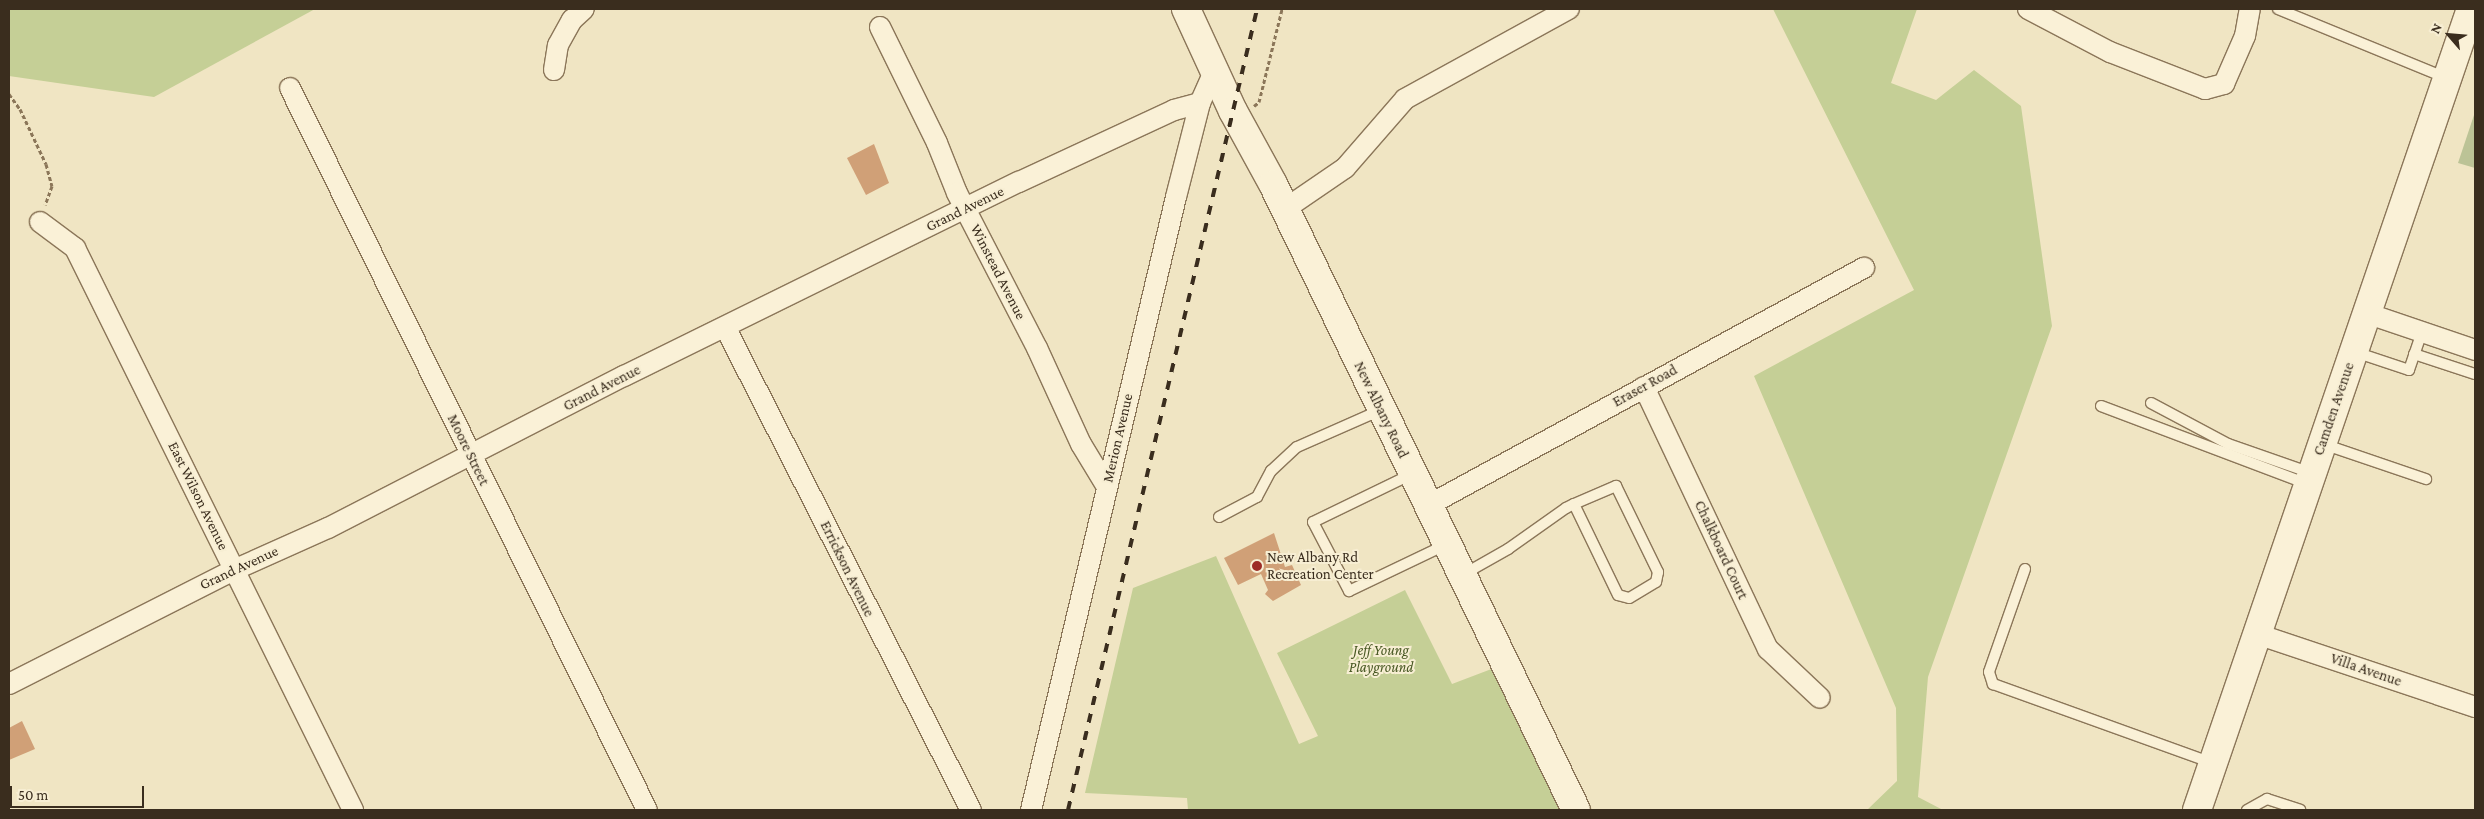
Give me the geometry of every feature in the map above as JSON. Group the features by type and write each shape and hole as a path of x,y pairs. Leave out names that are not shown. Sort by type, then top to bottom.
{"main road":[{"name":"New Albany Road","path":"1186,9 1236,118 1285,209 1427,506 1463,574 1576,810"},
{"name":"Camden Avenue","path":"2197,810 2471,9"}],"street":[{"path":"554,70 558,45 572,20 584,9"},
{"path":"1285,209 1345,168 1405,99 1569,9"},
{"path":"2028,9 2110,52 2204,89 2224,84 2245,36 2250,9"},
{"name":"Winstead Avenue","path":"880,27 966,208 1037,348 1081,444 1107,487"},
{"name":"Merion Avenue","path":"1031,810 1200,103 1215,69"},
{"name":"Moore Street","path":"290,88 647,810"},
{"name":"Grand Avenue","path":"9,684 234,570 328,528 725,327 966,208 1150,120 1200,103"},
{"name":"East Wilson Avenue","path":"40,222 74,248 352,810"},
{"name":"Eraser Road","path":"1427,506 1864,268"},
{"path":"2366,313 2475,350"},
{"name":"Errickson Avenue","path":"725,327 971,810"},
{"name":"Chalkboard Court","path":"1644,387 1768,649 1820,698"},
{"name":"Villa Avenue","path":"2257,634 2475,707"}],"lane":[{"path":"2278,9 2447,78"},
{"path":"2354,351 2409,370 2422,332"},
{"path":"2414,354 2475,374"},
{"path":"2151,403 2228,444 2310,479"},
{"path":"2101,406 2310,479"},
{"path":"1218,517 1257,497 1271,471 1297,447 1381,410"},
{"path":"2322,444 2426,480"},
{"path":"1412,474 1313,522 1349,591 1447,544"},
{"path":"1463,574 1574,504 1616,486 1658,572 1656,582 1629,598 1618,596 1574,504"},
{"path":"2025,568 1990,672 1994,684 2213,763"},
{"path":"2247,810 2267,799 2300,810"}],"path":[{"path":"1236,118 1259,102 1282,9"},
{"path":"9,94 20,109 46,164 52,186 40,222"}],"green space":[{"path":"9,9 315,9 154,97 9,76"},
{"path":"1773,9 1917,9 1891,83 1936,100 1974,70 2021,106 2052,326 1928,677 1918,797 1943,810 1867,810 1897,781 1896,708 1754,376 1914,290"},
{"path":"2475,112 2475,168 2458,163"},
{"name":"Jeff Young Playground","path":"1216,556 1299,744 1318,736 1277,653 1405,590 1452,684 1502,665 1574,810 1188,810 1187,798 1085,793 1133,588"}],"building":[{"path":"874,144 889,183 866,195 847,158"},
{"name":"New Albany Rd Recreation Center","path":"1274,533 1285,567 1292,565 1301,585 1273,601 1265,594 1268,590 1261,574 1238,585 1224,558"},
{"path":"22,721 35,749 9,760 9,728"}],"railway":[{"path":"1068,810 1257,9"}],"place":[{"name":"New Albany Rd Recreation Center","path":"1257,566"}]}
